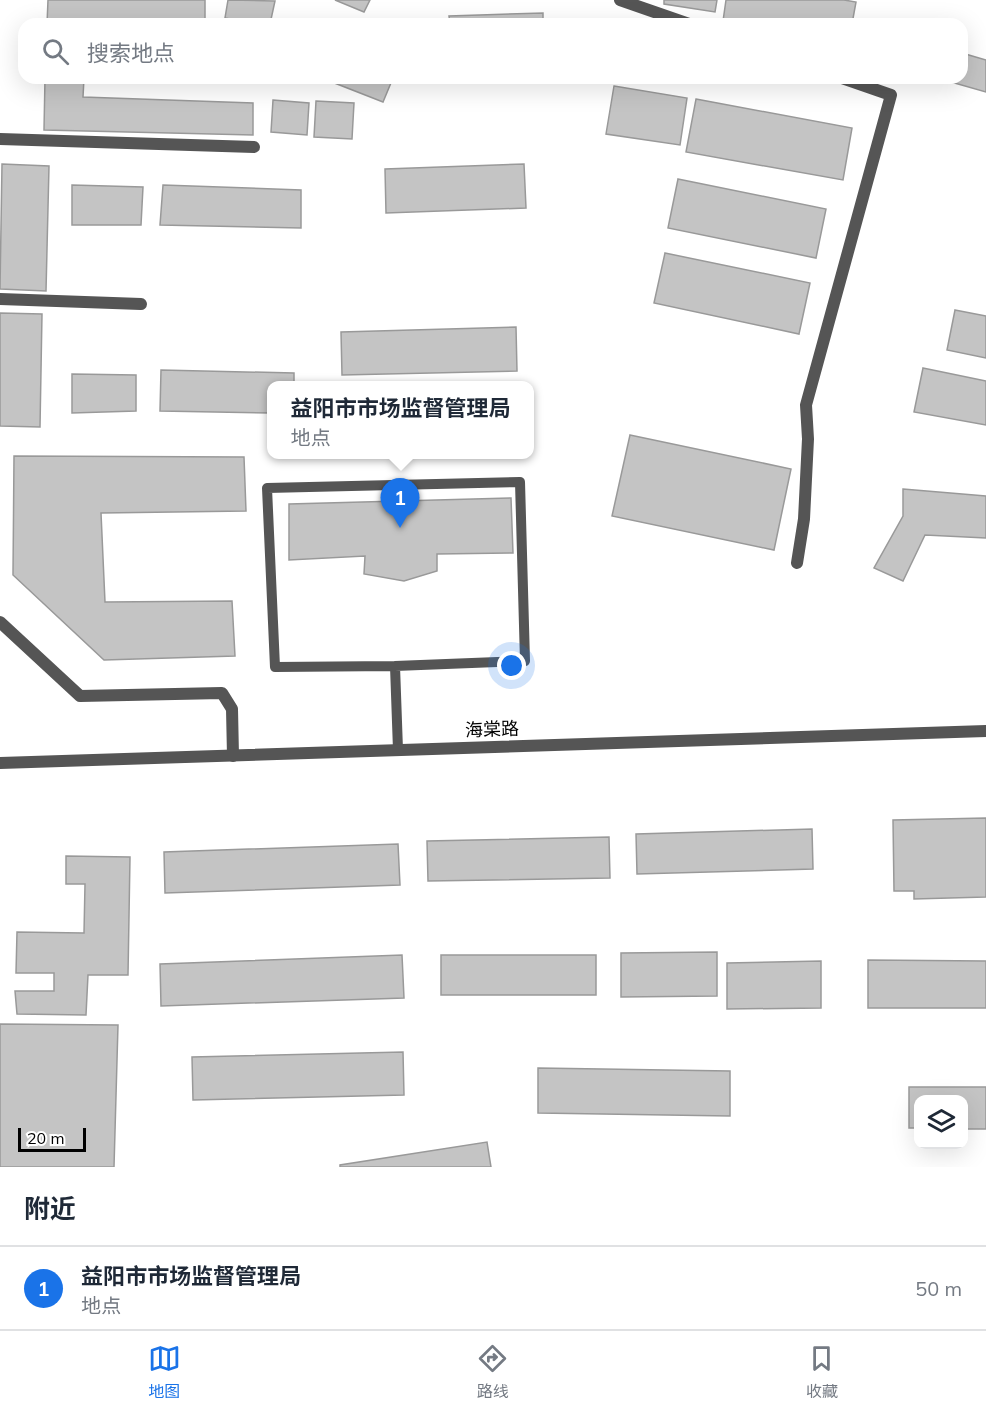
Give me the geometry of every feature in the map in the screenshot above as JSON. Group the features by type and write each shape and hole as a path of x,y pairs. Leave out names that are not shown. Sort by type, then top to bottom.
{"street":[{"path":"620,0 672,18"},
{"path":"797,564 804,519 808,439 806,405 891,95 859,84"},
{"path":"0,139 254,147"},
{"path":"0,299 141,304"},
{"path":"0,622 80,696 222,693 232,709 233,756"},
{"name":"海棠路","path":"0,763 986,731"}],"lane":[{"path":"520,482 525,661 394,666 275,667 267,488 520,482"},
{"path":"394,666 398,750"}],"building":[{"path":"48,0 205,0 205,18 47,18"},
{"path":"228,0 275,1 271,18 225,18"},
{"path":"335,0 370,0 364,12"},
{"path":"664,0 717,0 715,12 664,4"},
{"path":"726,0 844,0 856,2 853,18 723,18"},
{"path":"543,13 543,18 449,18 449,16"},
{"path":"968,55 986,60 986,92 958,84 968,84"},
{"path":"45,84 84,84 83,97 253,103 253,135 44,130"},
{"path":"337,84 390,84 383,102"},
{"path":"614,86 687,98 680,145 606,134"},
{"path":"696,99 852,128 843,180 686,152"},
{"path":"273,100 309,103 307,135 271,132"},
{"path":"316,101 354,103 352,139 314,137"},
{"path":"2,164 49,166 46,291 0,289"},
{"path":"524,164 526,208 386,213 385,169"},
{"path":"678,179 826,209 816,258 668,228"},
{"path":"72,185 143,187 141,225 72,225"},
{"path":"163,185 301,190 301,228 160,225"},
{"path":"665,253 810,283 799,334 654,303"},
{"path":"955,310 986,316 986,358 947,350"},
{"path":"0,313 42,314 40,427 0,426"},
{"path":"516,327 517,371 342,375 341,332"},
{"path":"923,368 986,381 986,425 914,412"},
{"path":"161,370 294,373 294,381 267,381 267,413 160,411"},
{"path":"72,374 136,375 136,411 72,413"},
{"path":"630,435 791,469 774,550 612,516"},
{"path":"14,456 244,457 246,511 101,513 105,602 232,601 235,656 104,660 13,575"},
{"path":"903,489 986,496 986,538 925,535 903,581 874,568 903,516"},
{"path":"511,498 513,553 437,554 437,571 404,581 364,574 365,556 289,560 289,504"},
{"path":"986,818 986,897 914,899 914,891 894,891 893,820"},
{"path":"812,829 813,869 637,874 636,834"},
{"path":"609,837 610,878 428,881 427,841"},
{"path":"398,844 400,885 165,893 164,852"},
{"path":"66,856 130,857 128,975 88,975 86,1015 17,1014 15,991 54,991 54,973 16,973 17,932 84,933 85,884 66,884"},
{"path":"717,952 717,996 621,997 621,953"},
{"path":"402,955 404,998 161,1006 160,964"},
{"path":"441,955 596,955 596,995 441,995"},
{"path":"868,960 986,961 986,1008 868,1008"},
{"path":"821,961 821,1008 727,1009 727,963"},
{"path":"0,1024 118,1025 114,1167 0,1167"},
{"path":"403,1052 404,1095 193,1100 192,1057"},
{"path":"538,1068 730,1071 730,1116 538,1113"},
{"path":"909,1087 986,1087 986,1129 968,1129 968,1095 914,1095 914,1128 909,1128"},
{"path":"487,1142 491,1167 340,1167 340,1165"}],"place":[{"name":"益阳市市场监督管理局","path":"400,528"}]}
